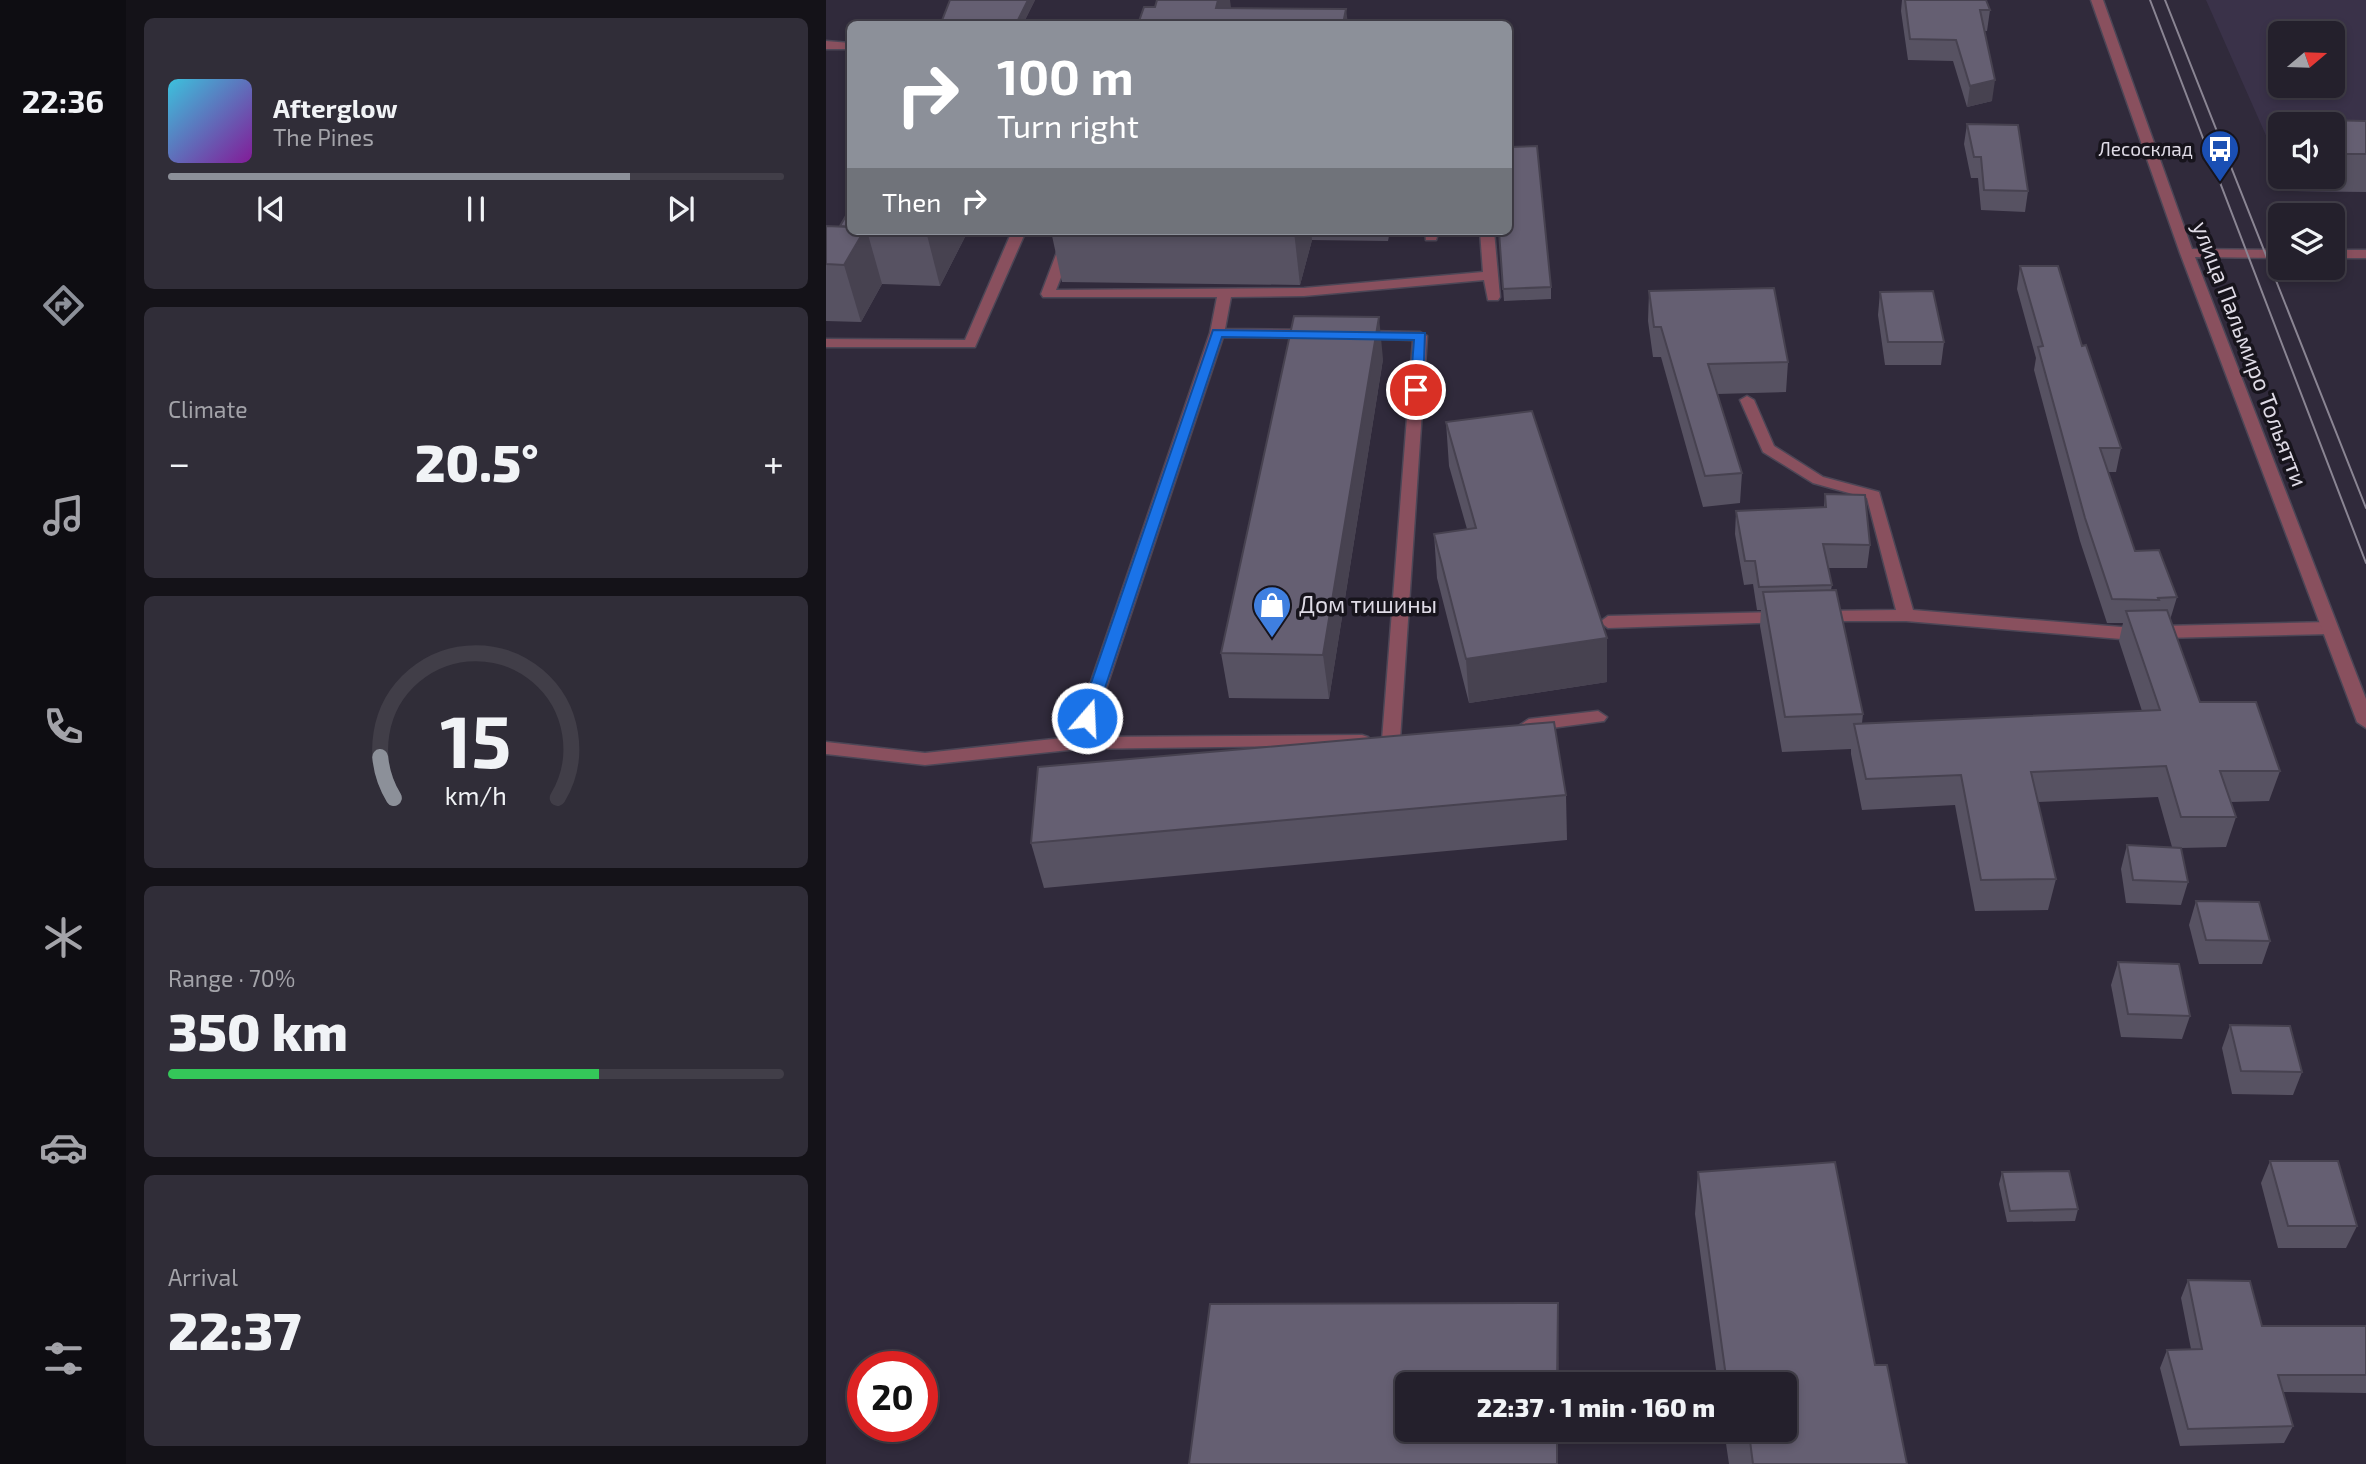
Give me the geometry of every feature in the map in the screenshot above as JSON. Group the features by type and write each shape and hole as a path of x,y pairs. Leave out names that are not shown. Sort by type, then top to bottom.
{"street":[{"name":"улица Пальмиро Тольятти","path":"2097,0 2187,253 2366,722"},
{"path":"826,45 847,46"},
{"path":"826,343 970,344 1018,235"},
{"path":"1070,235 1048,294 1304,292 1490,275"},
{"path":"1488,235 1493,297"},
{"path":"2187,253 2268,254"},
{"path":"2345,254 2366,254"},
{"path":"1079,743 1217,333 1225,293"},
{"path":"826,748 925,759 1079,743 1398,740 1420,336 1217,333"},
{"path":"1747,400 1768,449 1818,480 1874,495 1906,615"},
{"path":"1608,622 1906,615 2121,633 2330,628"},
{"path":"1516,727 1598,718"}],"shaded area":[{"path":"2206,0 2366,0 2366,192 2290,189 2345,189 2345,112 2268,112 2268,140"}],"building":[{"path":"950,0 1028,0 1018,21 942,21"},
{"path":"1157,0 1218,0 1216,8 1346,9 1344,21 1139,21 1144,7 1155,7"},
{"path":"1905,0 1986,0 1990,10 1980,10 1995,80 1970,86 1956,40 1910,39"},
{"path":"2345,120 2366,121 2366,154 2345,154"},
{"path":"1967,124 2018,125 2028,191 1984,190 1981,157 1974,157"},
{"path":"1537,146 1551,287 1503,289 1499,235 1512,235 1512,147"},
{"path":"847,214 847,227 840,226"},
{"path":"826,226 847,227 847,235 862,235 844,265 826,264"},
{"path":"2020,266 2058,266 2082,346 2086,345 2121,448 2100,448 2135,551 2159,550 2177,597 2158,598 2159,600 2112,599 2085,518 2038,347 2043,346"},
{"path":"1774,288 1788,362 1708,364 1742,473 1705,476 1661,327 1654,327 1649,291"},
{"path":"1933,291 1944,342 1888,342 1880,292"},
{"path":"1294,316 1379,317 1323,655 1221,653"},
{"path":"1532,411 1607,638 1466,659 1434,534 1476,528 1446,422"},
{"path":"1825,494 1865,495 1870,545 1823,544 1832,585 1759,587 1755,561 1745,561 1736,511 1826,507"},
{"path":"1836,590 1863,714 1785,717 1763,592"},
{"path":"2167,610 2200,702 2256,702 2280,771 2220,771 2236,817 2181,817 2166,766 2031,772 2056,879 1981,880 1961,775 1866,779 1854,724 2160,710 2126,611"},
{"path":"1554,722 1566,795 1031,843 1038,767"},
{"path":"2127,845 2181,848 2188,882 2133,880"},
{"path":"2196,901 2259,902 2270,941 2206,940"},
{"path":"2118,962 2179,964 2190,1016 2128,1014"},
{"path":"2230,1025 2290,1026 2302,1072 2241,1071"},
{"path":"2270,1161 2338,1161 2357,1226 2288,1226"},
{"path":"1835,1162 1875,1365 1887,1365 1907,1464 1753,1464 1750,1442 1797,1442 1797,1372 1725,1372 1698,1172"},
{"path":"2069,1171 2078,1209 2010,1211 2002,1172"},
{"path":"2188,1280 2250,1281 2262,1326 2366,1326 2366,1375 2278,1375 2293,1426 2188,1429 2167,1350 2202,1349"},
{"path":"1558,1303 1557,1372 1395,1372 1395,1442 1557,1442 1557,1464 1189,1464 1210,1304"}],"tram line":[{"path":"2150,0 2366,563"},
{"path":"2165,0 2366,508"}],"place":[{"name":"Лесосклад","path":"2220,183"},
{"name":"Дом тишины","path":"1272,639"}],"route":[{"path":"1087,718 1217,333 1420,336 1416,390"}]}
